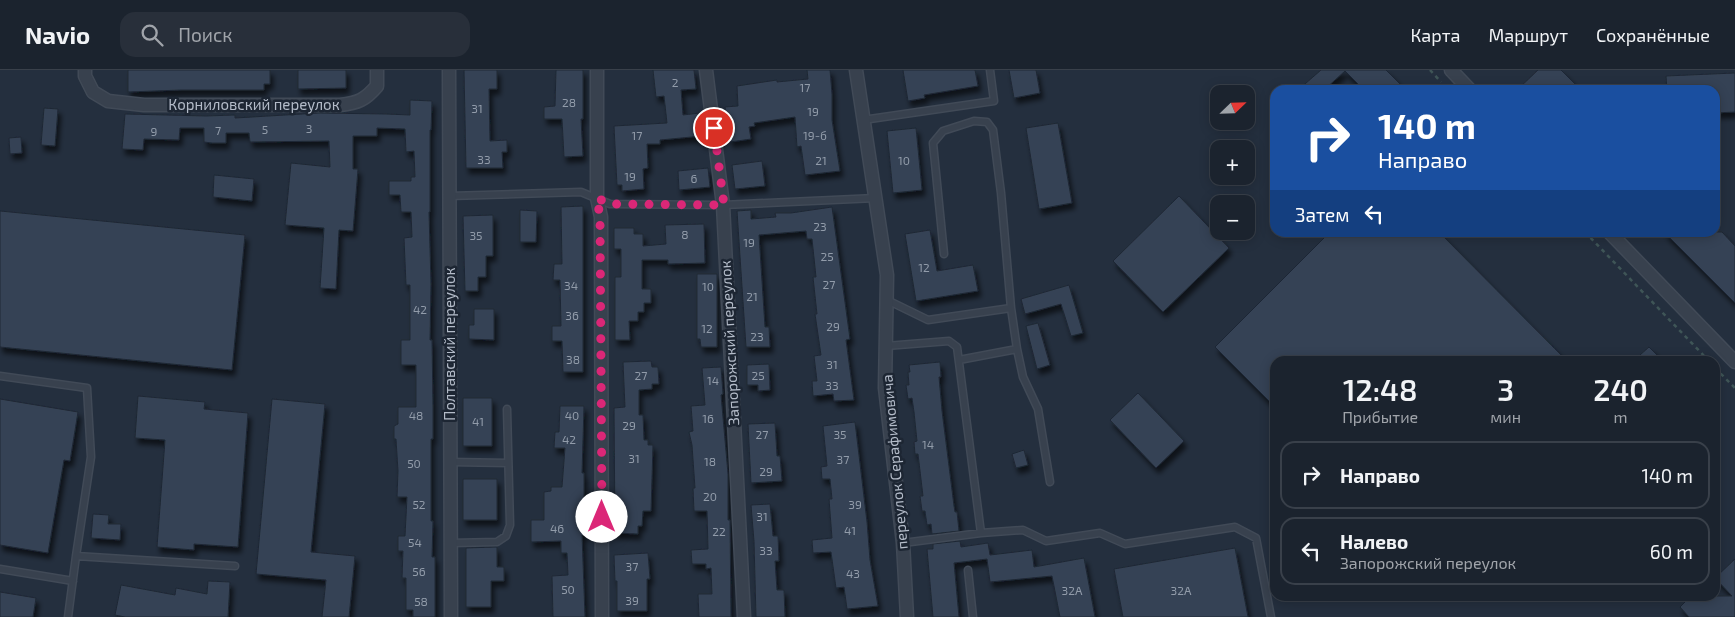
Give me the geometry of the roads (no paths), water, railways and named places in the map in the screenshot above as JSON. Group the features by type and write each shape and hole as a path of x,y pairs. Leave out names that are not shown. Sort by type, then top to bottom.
{"street":[{"name":"Корниловский переулок","path":"85,70 85,76 93,92 108,101 144,105 340,105 355,103 368,97 377,86 377,70"},
{"name":"Полтавский переулок","path":"449,70 451,617"},
{"path":"596,70 597,198 600,217 602,617"},
{"name":"Запорожский переулок","path":"706,70 724,205 744,617"},
{"name":"переулок Серафимовича","path":"856,70 887,275 885,388 908,617"},
{"path":"1450,70 1465,85"},
{"path":"1614,237 1735,362"}],"lane":[{"path":"863,120 994,101 990,70"},
{"path":"944,254 933,143 942,131 974,121 987,122 993,130 997,157 1011,308 1017,349 1023,377 1038,409 1050,482"},
{"path":"449,196 581,192 610,204 724,205 876,198"},
{"path":"887,300 928,320 1011,308"},
{"path":"886,346 949,341 957,347 981,533"},
{"path":"959,360 1017,349"},
{"path":"0,376 88,388 91,457 68,617"},
{"path":"451,543 497,542 506,536 510,525 507,409"},
{"path":"450,462 508,463"},
{"path":"902,543 981,533 1023,530 1046,541 1100,533 1125,544 1235,527 1256,538 1271,617"},
{"path":"76,556 235,566"},
{"path":"0,569 73,581"},
{"path":"968,570 973,617"}]}
